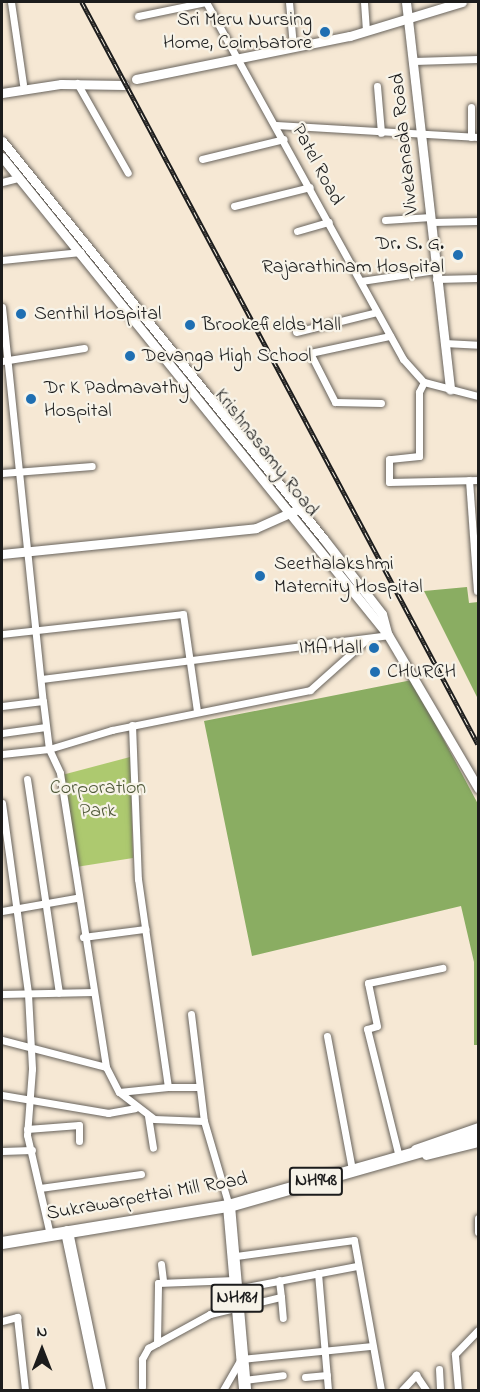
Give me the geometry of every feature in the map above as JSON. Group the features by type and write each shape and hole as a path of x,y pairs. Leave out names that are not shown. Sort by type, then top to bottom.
{"highway":[{"name":"NH948","path":"401,1156 476,1138"},
{"name":"Sukrawarpettai Mill Road","path":"2,1243 229,1206 401,1156"},
{"name":"NH181","path":"229,1206 236,1257 237,1306 244,1385"},
{"path":"67,1232 100,1390"}],"main road":[{"name":"Vivekanada Road","path":"406,2 432,219 435,274 450,390"},
{"path":"137,81 187,67 366,31 462,2"},
{"path":"3,90 23,84 122,83 77,83 3,90"},
{"path":"2,141 382,614 388,635"},
{"name":"Krishnasamy Road","path":"2,157 83,252 388,635 478,788"},
{"path":"2,554 29,550 87,549 256,528 299,508"}],"street":[{"path":"11,2 23,84"},
{"path":"138,16 206,2"},
{"name":"Patel Road","path":"206,2 235,57 284,139 390,336 424,382"},
{"path":"289,2 293,46"},
{"path":"364,2 366,31"},
{"path":"414,61 478,59"},
{"path":"77,83 128,173"},
{"path":"377,86 381,132"},
{"path":"276,125 475,137 471,107"},
{"path":"202,159 284,139"},
{"path":"2,182 18,178"},
{"path":"234,206 310,187"},
{"path":"385,220 478,220"},
{"path":"297,231 329,222"},
{"path":"2,260 83,252"},
{"path":"361,281 435,274 478,278"},
{"path":"2,307 5,360 29,550 49,749 60,773 76,897 106,1067 119,1092 135,1108 148,1116 204,1121"},
{"path":"296,332 377,312"},
{"path":"381,403 335,402 310,353 390,336"},
{"path":"444,343 478,345"},
{"path":"5,360 84,348"},
{"path":"478,396 424,382 419,392 419,456 389,459 389,482 478,480"},
{"path":"2,473 92,466"},
{"path":"469,480 475,535 477,591"},
{"path":"2,634 183,614 193,661 197,711"},
{"path":"41,679 365,641 388,635"},
{"path":"2,754 49,749 132,725 310,690 365,641"},
{"path":"2,706 43,701"},
{"path":"132,725 135,852 168,1088"},
{"path":"2,733 46,727"},
{"path":"27,779 59,993"},
{"path":"2,803 28,994 32,1048 26,1096 27,1129 50,1235"},
{"path":"2,911 76,897"},
{"path":"83,937 145,929"},
{"path":"401,1156 367,1029 377,1026 368,983 442,969"},
{"path":"2,994 94,992"},
{"path":"191,1014 204,1121 229,1206"},
{"path":"327,1036 352,1170"},
{"path":"2,1040 106,1067"},
{"path":"119,1092 200,1087"},
{"path":"2,1095 26,1096 108,1113 135,1108"},
{"path":"148,1116 153,1148"},
{"path":"27,1129 79,1125 79,1142"},
{"path":"2,1151 32,1150"},
{"path":"40,1188 141,1174"},
{"path":"478,1218 478,1233"},
{"path":"236,1257 354,1240 381,1390"},
{"path":"161,1264 162,1281"},
{"path":"158,1343 157,1286 162,1281 236,1284 279,1281 357,1266"},
{"path":"318,1273 328,1390"},
{"path":"279,1281 283,1318"},
{"path":"142,1387 142,1359 158,1343 237,1306 281,1297"},
{"path":"2,1321 17,1317 25,1390"},
{"path":"458,1390 455,1354 478,1330"},
{"path":"223,1390 241,1359 324,1348 372,1346"},
{"path":"439,1370 440,1390"},
{"path":"305,1377 327,1374"},
{"path":"244,1385 283,1375"},
{"path":"402,1390 416,1375 426,1390"}],"green space":[{"path":"467,587 469,603 478,602 478,699 424,591"},
{"path":"412,680 478,804 478,1045 474,1045 474,962 461,906 252,956 204,721"},
{"name":"Corporation Park","path":"130,757 133,858 76,867 62,775"}],"railway":[{"path":"82,2 478,744"}],"place":[{"name":"Sri Meru Nursing Home, Coimbatore","path":"325,32"},
{"name":"Dr. S. G. Rajarathinam Hospital","path":"458,255"},
{"name":"Senthil Hospital","path":"21,314"},
{"name":"Brookefields Mall","path":"190,325"},
{"name":"Devanga High School","path":"130,356"},
{"name":"Dr K Padmavathy Hospital","path":"31,399"},
{"name":"Seethalakshmi Maternity Hospital","path":"260,576"},
{"name":"IMA Hall","path":"374,648"},
{"name":"CHURCH","path":"375,672"}]}
